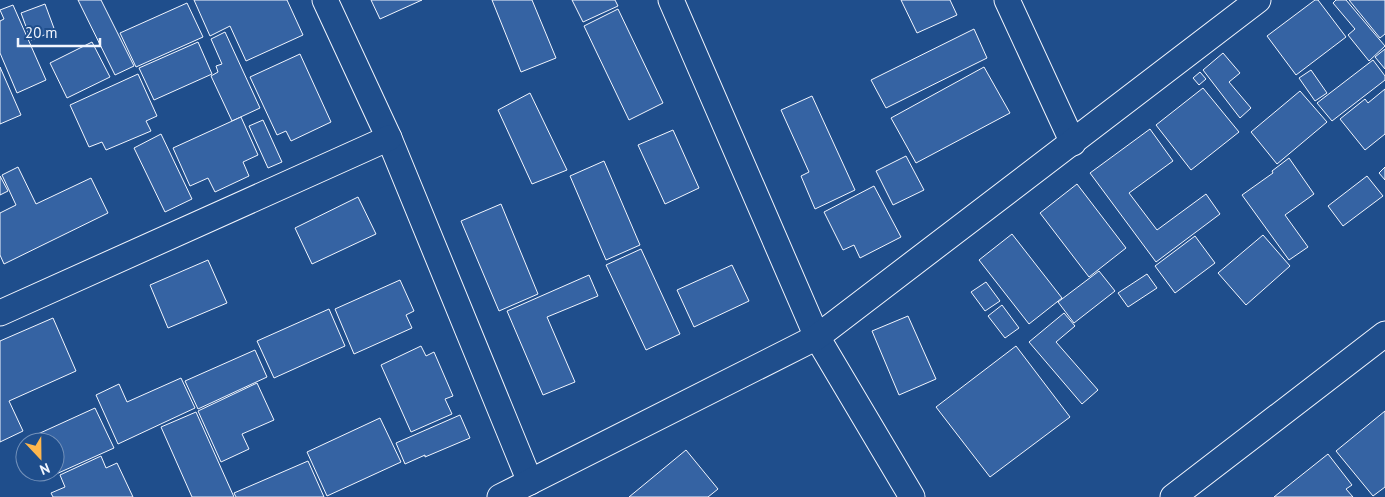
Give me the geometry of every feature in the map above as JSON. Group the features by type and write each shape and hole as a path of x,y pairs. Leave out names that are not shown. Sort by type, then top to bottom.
{"street":[{"path":"325,0 389,138 530,482"},
{"path":"670,0 817,337 912,497"},
{"path":"1007,0 1073,143"},
{"path":"500,497 817,337 1258,0"},
{"path":"0,313 389,138"},
{"path":"1173,497 1385,334"}],"building":[{"path":"78,0 101,0 134,66 115,75"},
{"path":"194,0 287,0 303,35 246,61 230,26 210,36"},
{"path":"371,0 422,0 380,19"},
{"path":"492,0 532,0 556,58 521,72"},
{"path":"572,0 615,0 618,6 583,22"},
{"path":"901,0 950,0 957,15 917,33"},
{"path":"1315,0 1318,0 1346,37 1296,75 1267,36"},
{"path":"1336,0 1346,0 1385,46 1369,61 1348,35 1355,29 1333,3"},
{"path":"1349,0 1385,0 1385,34 1380,38"},
{"path":"187,3 203,37 136,67 120,33"},
{"path":"45,4 55,31 31,40 21,13"},
{"path":"13,5 46,80 17,93 0,53 0,21 4,19 0,10"},
{"path":"618,9 663,103 629,120 584,26"},
{"path":"974,29 987,58 886,108 871,80"},
{"path":"225,32 260,108 232,121 211,76 218,72 216,66 222,64 211,39"},
{"path":"92,42 110,77 67,98 50,63"},
{"path":"198,42 212,74 154,100 139,68"},
{"path":"1385,49 1385,69 1375,57"},
{"path":"1223,53 1240,73 1229,82 1251,108 1240,118 1203,70"},
{"path":"300,54 331,122 291,141 286,131 277,135 250,77"},
{"path":"1373,60 1385,76 1385,80 1332,121 1317,103"},
{"path":"0,67 21,115 0,124"},
{"path":"984,67 1010,113 916,163 891,118"},
{"path":"1311,70 1327,93 1315,101 1299,78"},
{"path":"1200,72 1206,79 1199,85 1193,78"},
{"path":"138,74 157,116 146,121 151,131 106,150 102,142 89,147 70,105"},
{"path":"1203,88 1239,132 1191,170 1156,125"},
{"path":"1385,89 1385,134 1365,150 1340,119 1365,99 1368,103"},
{"path":"1300,91 1327,122 1277,164 1251,132"},
{"path":"530,93 567,170 532,184 498,110"},
{"path":"812,96 855,190 815,209 801,176 809,172 781,110"},
{"path":"241,117 258,155 243,162 249,176 215,192 208,178 190,186 173,148"},
{"path":"263,120 282,162 268,168 249,126"},
{"path":"1150,129 1173,161 1129,193 1157,230 1206,194 1220,214 1156,262 1090,173"},
{"path":"673,130 699,188 665,204 638,145"},
{"path":"161,134 192,199 165,212 134,148"},
{"path":"906,156 924,190 893,205 876,171"},
{"path":"1289,158 1314,194 1285,215 1308,247 1289,260 1242,195 1273,173 1272,171"},
{"path":"604,161 640,245 606,260 570,176"},
{"path":"18,167 36,204 91,178 108,213 4,264 0,255 0,213 16,205 2,175"},
{"path":"1385,167 1385,180 1379,173"},
{"path":"0,176 8,191 0,195"},
{"path":"1367,176 1383,196 1343,226 1328,206"},
{"path":"1077,184 1126,248 1089,277 1040,213"},
{"path":"874,186 901,237 860,258 854,245 843,250 824,212"},
{"path":"358,197 376,234 312,264 295,228"},
{"path":"501,204 538,294 499,311 461,221"},
{"path":"1012,234 1062,298 1029,324 979,260"},
{"path":"1263,235 1290,266 1246,305 1218,273"},
{"path":"1195,236 1215,263 1175,293 1155,266"},
{"path":"641,249 680,334 646,350 606,265"},
{"path":"208,260 227,303 168,328 150,285"},
{"path":"732,265 749,301 694,327 677,290"},
{"path":"1099,271 1115,291 1074,323 1058,302"},
{"path":"1147,274 1157,288 1128,307 1118,293"},
{"path":"589,275 598,296 547,317 575,382 543,395 507,311"},
{"path":"400,280 414,311 406,315 412,328 354,354 335,309"},
{"path":"986,282 1000,301 985,311 971,292"},
{"path":"1002,305 1019,328 1005,338 988,316"},
{"path":"329,309 345,346 274,378 257,341"},
{"path":"1064,313 1075,326 1056,342 1098,390 1082,404 1029,342"},
{"path":"908,316 936,379 899,395 872,331"},
{"path":"53,318 76,371 9,401 23,431 15,432 15,435 0,442 0,341"},
{"path":"421,346 426,356 434,352 453,396 445,399 452,414 411,432 381,365"},
{"path":"1016,346 1070,417 990,477 936,407"},
{"path":"255,350 267,377 198,409 185,381"},
{"path":"181,378 195,408 118,444 96,395 119,384 127,402"},
{"path":"257,383 274,420 242,434 249,449 221,462 198,411"},
{"path":"95,408 114,448 65,470 65,432 42,432"},
{"path":"1385,411 1385,487 1373,496 1336,451"},
{"path":"196,412 234,497 192,497 161,427"},
{"path":"460,415 470,438 405,464 396,443"},
{"path":"380,418 401,462 327,496 307,452"},
{"path":"686,450 718,489 708,497 629,497"},
{"path":"1328,454 1352,485 1346,489 1353,497 1274,497"},
{"path":"101,456 106,468 117,463 133,497 53,497 51,493 65,487 63,482 65,482 65,473"},
{"path":"308,461 324,497 236,497 234,493"}]}
